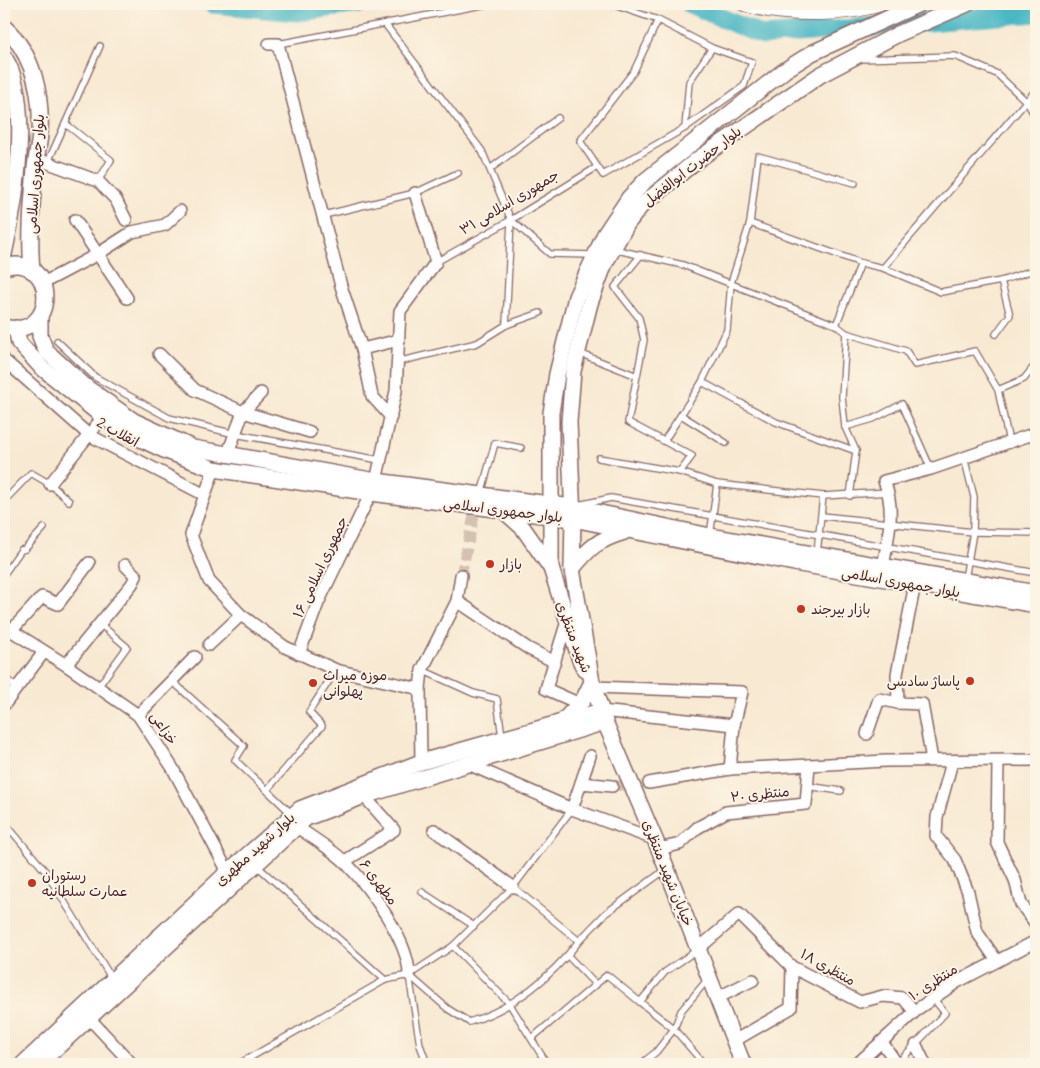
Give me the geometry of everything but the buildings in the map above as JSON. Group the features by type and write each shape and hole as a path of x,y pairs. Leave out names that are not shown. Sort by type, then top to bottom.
{"main road":[{"name":"بلوار حضرت ابوالفضل","path":"552,510 551,413 557,374 572,312 594,255 605,234 629,198 646,180 785,70 812,53 919,4"},
{"name":"بلوار حضرت ابوالفضل","path":"572,513 569,422 573,370 577,352 590,303 613,249 641,206 659,189 775,104 820,74 898,34 967,4"},
{"name":"بلوار جمهوری اسلامی","path":"4,27 13,35 25,52 38,88 42,160 30,240 32,271"},
{"name":"بلوار جمهوری اسلامی","path":"4,57 14,77 18,94 19,134 13,216 4,254"},
{"path":"4,267 17,265 32,271 43,283"},
{"name":"بلوار جمهوری اسلامی","path":"43,283 46,299 40,316 40,336 51,355 86,386 134,421 161,435 193,448 374,487 504,511 552,510"},
{"path":"8,328 25,327 40,316"},
{"name":"بلوار جمهوری اسلامی","path":"8,328 41,367 103,417 138,438 190,461 214,469 374,487 481,494 552,510 1036,593"},
{"name":"شهید منتظری","path":"552,510 551,568 580,660 593,685"},
{"path":"504,511 523,528 551,568"},
{"name":"بلوار جمهوری اسلامی","path":"572,513 626,532 1036,605"},
{"name":"شهید منتظری","path":"572,513 572,569 593,685"},
{"path":"572,569 592,545 605,538 626,532"},
{"path":"561,722 580,704 593,685"},
{"name":"خیابان شهید منتظری","path":"593,685 603,716 734,1041 738,1062"},
{"name":"بلوار شهید مطهری","path":"39,1064 255,864 295,820 300,809 325,797 421,762 561,722 603,716"},
{"name":"بلوار شهید مطهری","path":"23,1064 228,872 295,820 306,818 330,807 468,764 603,716"}],"street":[{"path":"753,5 818,12 869,7 880,4"},
{"path":"274,44 324,215 341,286 362,349 372,396 390,417"},
{"path":"42,160 98,181 116,200 126,220"},
{"path":"415,193 436,262"},
{"path":"43,283 98,254 132,232 165,225 180,211"},
{"path":"75,220 127,298"},
{"name":"جمهوری اسلامی ۳۱","path":"374,487 396,391 400,311 436,262"},
{"path":"362,349 398,340"},
{"path":"159,354 195,390 243,412 310,432"},
{"name":"انقلاب 2","path":"4,360 89,435 205,495"},
{"path":"227,456 243,412 261,393"},
{"path":"50,484 103,417"},
{"path":"883,567 891,524 892,504 887,486 1036,433"},
{"path":"214,469 191,535 209,580 241,614 284,647 336,670 420,689"},
{"name":"جمهوری اسلامی ۱۶","path":"298,654 318,603 374,487"},
{"path":"8,628 42,597 58,604 89,563"},
{"path":"66,665 136,576 125,565"},
{"path":"421,762 420,689 422,670 457,600 462,575"},
{"path":"898,702 897,674 915,584"},
{"path":"457,600 529,649 555,662"},
{"path":"209,645 241,614"},
{"path":"567,621 546,689 580,704"},
{"name":"خزاعی","path":"8,628 66,665 138,715 172,767 228,872"},
{"path":"4,705 18,689 44,652"},
{"path":"138,715 195,657"},
{"path":"593,685 742,692 734,725 730,769"},
{"path":"867,734 879,699 922,704 932,760"},
{"path":"603,716 734,725"},
{"path":"572,809 590,756"},
{"path":"650,783 730,769 932,760 952,762 1036,760"},
{"path":"998,761 997,842 1015,880 1022,904 1036,924"},
{"path":"952,762 936,816 936,836 955,860 968,892 977,932 997,961"},
{"path":"468,764 656,844"},
{"name":"منتظری ۲۰","path":"656,844 680,844 698,828 726,812 806,804 809,765"},
{"path":"581,783 612,786"},
{"path":"345,862 394,830 364,796"},
{"name":"مطهری ۶","path":"295,820 345,862 378,901 409,960 410,975"},
{"path":"434,830 514,887"},
{"name":"منتظری ۱۸","path":"698,949 739,914 792,967 860,1002 883,996 902,998 914,1011"},
{"name":"منتظری ۱۰","path":"857,1064 914,1011 997,961 1036,941"},
{"path":"734,1041 791,1008 792,967"},
{"path":"717,998 753,980"},
{"path":"89,1018 132,1064"},
{"path":"882,1042 897,1064"},
{"path":"916,1045 925,1064"}],"lane":[{"path":"274,44 487,4"},
{"path":"611,4 658,20 712,48 752,62 744,86 685,128 603,175 580,141 634,71 658,20"},
{"path":"385,24 482,151 511,220 506,325"},
{"path":"42,160 66,124 100,46"},
{"path":"685,128 689,82 712,48"},
{"path":"847,60 956,56 997,74 1027,102 1036,118"},
{"path":"883,268 1036,90"},
{"path":"490,168 558,118"},
{"path":"66,124 111,160 98,181"},
{"path":"664,441 702,382 727,330 731,283 750,223 758,156 855,182"},
{"name":"جمهوری اسلامی ۳۱","path":"436,262 511,220 597,167"},
{"path":"324,215 415,193 458,173"},
{"path":"511,220 550,254 594,255"},
{"path":"750,223 861,263 883,268 941,292 1001,281 1036,269"},
{"path":"613,249 683,265 731,283 836,324 846,333 906,351 915,366 974,351 998,390 1009,442"},
{"path":"641,255 615,287 639,318 644,340 628,422 692,456 680,472"},
{"path":"836,324 861,263"},
{"path":"996,334 1010,314 1001,281"},
{"path":"397,362 477,343 506,325 540,313"},
{"path":"846,333 842,397 845,427 856,451 850,496"},
{"path":"56,341 95,377 169,418 235,434 381,461"},
{"path":"577,352 637,376"},
{"path":"998,390 1024,379 1036,364"},
{"path":"702,382 776,422 856,451"},
{"path":"845,427 873,419 902,404 931,469"},
{"path":"681,415 726,443"},
{"path":"161,435 169,418"},
{"path":"481,494 495,443 521,448"},
{"path":"599,458 680,472 717,484 823,496 850,496 887,486"},
{"path":"964,458 974,497 973,532 964,581"},
{"path":"4,501 31,473 50,484 69,500"},
{"path":"710,536 717,484"},
{"path":"816,556 823,496"},
{"path":"572,513 610,498 712,518 887,545 1036,573"},
{"path":"822,516 973,532 1036,533"},
{"path":"4,574 21,550 25,549 44,528"},
{"path":"98,687 127,647 100,624"},
{"path":"267,790 322,726 308,712 336,670"},
{"path":"422,670 473,693 497,699 502,739"},
{"path":"4,677 18,689"},
{"path":"171,680 244,746 235,760 295,820"},
{"path":"807,786 841,791"},
{"path":"239,1064 385,980 410,975 453,946 514,887 572,809"},
{"path":"4,822 46,872 113,980"},
{"path":"255,864 385,980"},
{"path":"410,975 448,1009 469,1022 488,1016 536,986 568,956 579,941 606,913 666,869"},
{"path":"514,887 579,941"},
{"path":"422,892 474,926"},
{"path":"453,946 510,1003 547,1064"},
{"path":"640,1002 665,972 698,949"},
{"path":"568,956 596,984"},
{"path":"410,975 420,1045 427,1064"},
{"path":"532,1038 607,975 674,1029 704,1064"},
{"path":"641,1064 656,1052 674,1029 681,1011 709,978"},
{"path":"897,1064 944,1013 933,998"}],"waterway":[{"path":"212,4 297,12 359,4"},
{"path":"690,4 763,36 1036,13"},
{"path":"964,19 982,7"}],"tunnel":[{"path":"461,575 476,507"},
{"path":"612,786 649,783"}],"place":[{"name":"بازار","path":"490,564"},
{"name":"بازار بیرجند","path":"801,609"},
{"name":"پاساژ سادسی","path":"970,681"},
{"name":"موزه میراث پهلوانی","path":"313,683"},
{"name":"رستوران عمارت سلطانیه","path":"32,883"}]}
